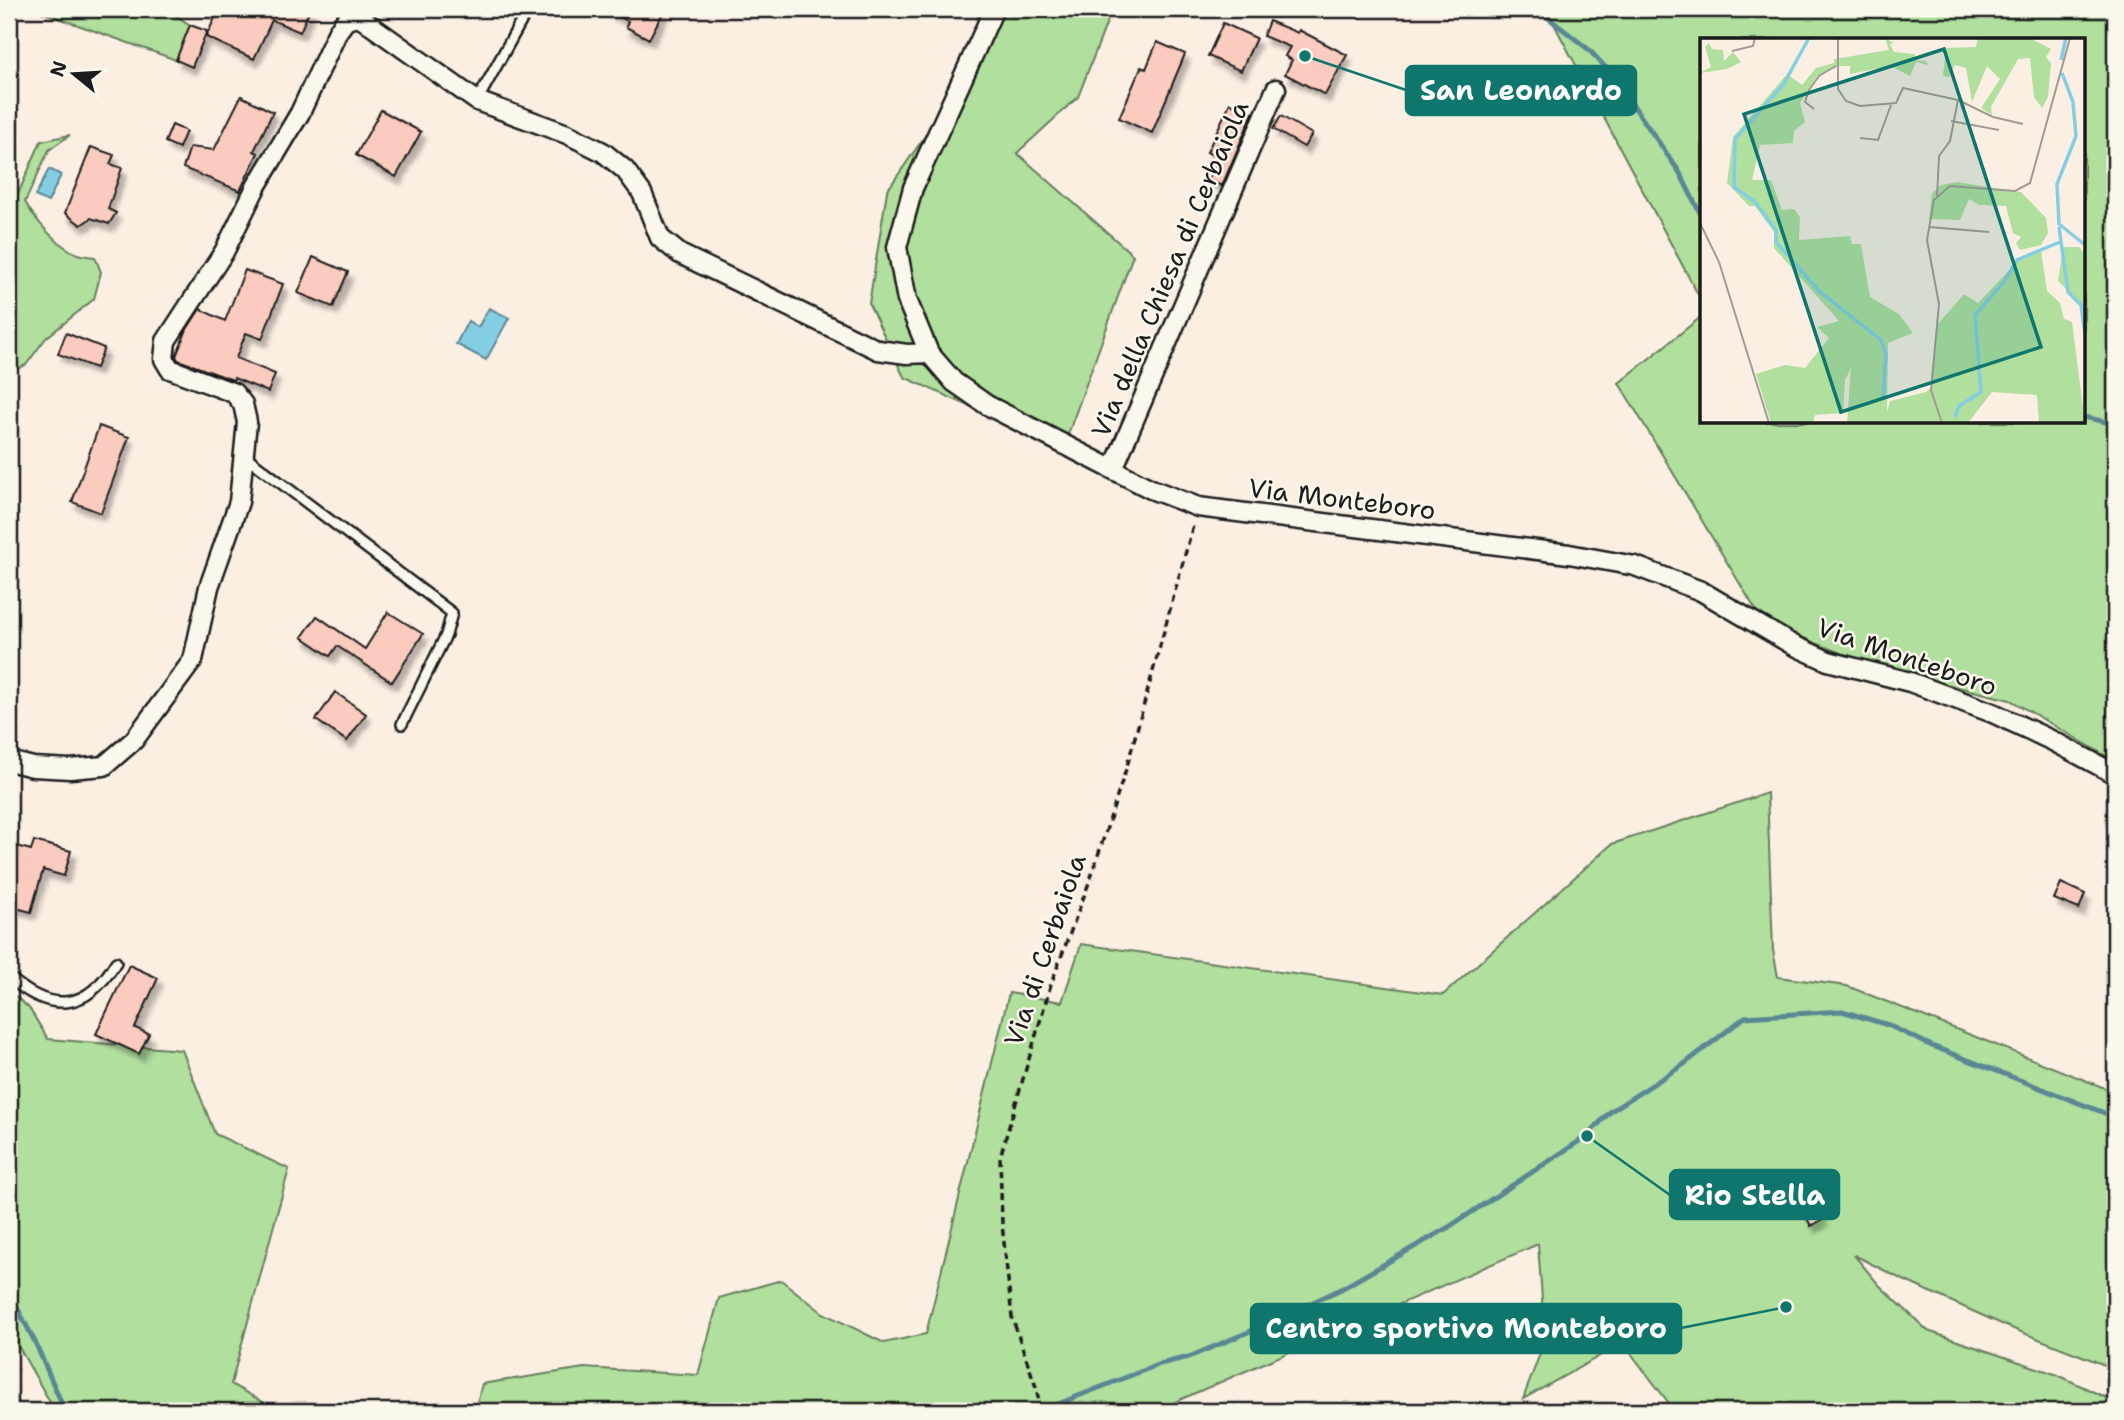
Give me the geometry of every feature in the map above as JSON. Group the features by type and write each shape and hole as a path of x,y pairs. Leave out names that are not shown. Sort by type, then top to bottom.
{"street":[{"name":"Via Monteboro","path":"994,9 913,188 897,247 906,300 929,353 954,382 987,405 1151,489 1198,507 1569,554 1635,566 1701,591 1793,645 1828,662 1910,682 1993,713 2115,774"},
{"path":"9,761 33,767 70,769 104,766 134,740 193,660 209,587 239,502 247,422 243,404 234,393 170,369 164,359 166,341 224,252 346,20 362,13 477,101 566,134 603,152 625,170 642,193 660,238 680,254 878,350 907,354 929,353"},
{"name":"Via della Chiesa di Cerbaiola","path":"1113,469 1276,89"}],"lane":[{"path":"477,101 528,9"},
{"path":"243,454 452,613 446,635 402,724"},
{"path":"9,977 27,994 54,1003 81,998 103,983 116,962"}],"path":[{"name":"Via di Cerbaiola","path":"1041,1411 1036,1387 1012,1317 1002,1224 1000,1157 1051,984 1090,880 1127,766 1198,507"}],"green space":[{"path":"33,9 166,9 190,25 176,60"},
{"path":"990,9 1112,9 1078,97 1017,153 1133,255 1063,448 904,377 869,304 887,191 925,136"},
{"path":"1546,9 2115,9 2115,761 2010,700 1876,667 1763,622 1619,383 1700,318 1700,424 2086,424 2086,38 1700,38 1700,298"},
{"path":"70,135 49,150 25,202 55,239 78,254 95,257 101,272 94,299 46,338 26,365 9,372 9,208 12,208 41,141"},
{"path":"1767,793 1773,950 1778,977 1847,986 2115,1092 2115,1369 2006,1326 1854,1255 1879,1285 1928,1331 2058,1375 2115,1402 2115,1411 1675,1411 1623,1343 1523,1399 1545,1340 1538,1244 1154,1411 475,1411 482,1384 584,1368 698,1375 719,1298 781,1280 823,1313 884,1343 926,1334 1009,993 1062,1002 1081,944 1443,995 1612,844"},
{"path":"9,991 29,1008 48,1039 182,1050 215,1134 289,1169 231,1384 279,1411 55,1411 9,1330"}],"water":[{"path":"49,169 61,175 48,202 35,196"},
{"path":"489,308 509,318 486,360 456,344 468,321 478,327"}],"building":[{"path":"219,9 310,9 300,32 272,20 254,59 206,37"},
{"path":"605,9 665,9 649,39 626,27 628,21"},
{"path":"1269,21 1298,33 1299,30 1347,55 1325,95 1285,74 1292,60 1285,56 1290,47 1263,36"},
{"path":"1223,23 1256,38 1241,71 1208,56"},
{"path":"190,25 207,31 192,67 176,60"},
{"path":"1157,42 1185,54 1152,133 1119,118 1141,67 1146,69"},
{"path":"241,96 273,112 254,151 258,153 240,191 183,168 190,147 214,150"},
{"path":"1230,103 1253,113 1222,186 1208,180 1218,158 1207,152"},
{"path":"381,110 421,132 396,177 356,155"},
{"path":"1281,116 1312,134 1304,147 1273,129"},
{"path":"172,125 186,131 179,148 165,142"},
{"path":"91,147 114,155 110,164 122,168 108,209 116,213 109,224 91,218 81,225 65,213"},
{"path":"313,257 348,272 333,307 298,293"},
{"path":"245,270 283,284 262,339 246,333 236,358 275,374 268,392 178,360 176,356 187,329 200,309 225,321"},
{"path":"66,333 104,348 96,368 58,354"},
{"path":"99,426 129,437 101,513 72,502"},
{"path":"388,612 423,634 392,682 337,646 330,656 302,637 317,616 365,649"},
{"path":"335,692 366,714 347,741 316,720"},
{"path":"34,841 71,851 64,876 43,870 31,912 9,906 9,844 31,850"},
{"path":"2061,883 2085,894 2079,909 2054,899"},
{"path":"129,965 158,978 135,1028 149,1034 139,1054 96,1034"},
{"path":"1812,1198 1823,1219 1811,1226 1800,1205"}],"waterway":[{"path":"1537,9 1588,49 1610,72 1680,173 1700,213"},
{"path":"2086,417 2115,424"},
{"path":"1040,1411 1160,1364 1189,1357 1341,1289 1449,1227 1587,1136 1611,1111 1683,1065 1745,1017 1842,1011 1888,1025 1932,1046 2115,1117"},
{"path":"9,1292 35,1342 65,1411"}],"place":[{"name":"San Leonardo","path":"1305,56"},
{"name":"Rio Stella","path":"1587,1136"},
{"name":"Centro sportivo Monteboro","path":"1786,1307"}]}
